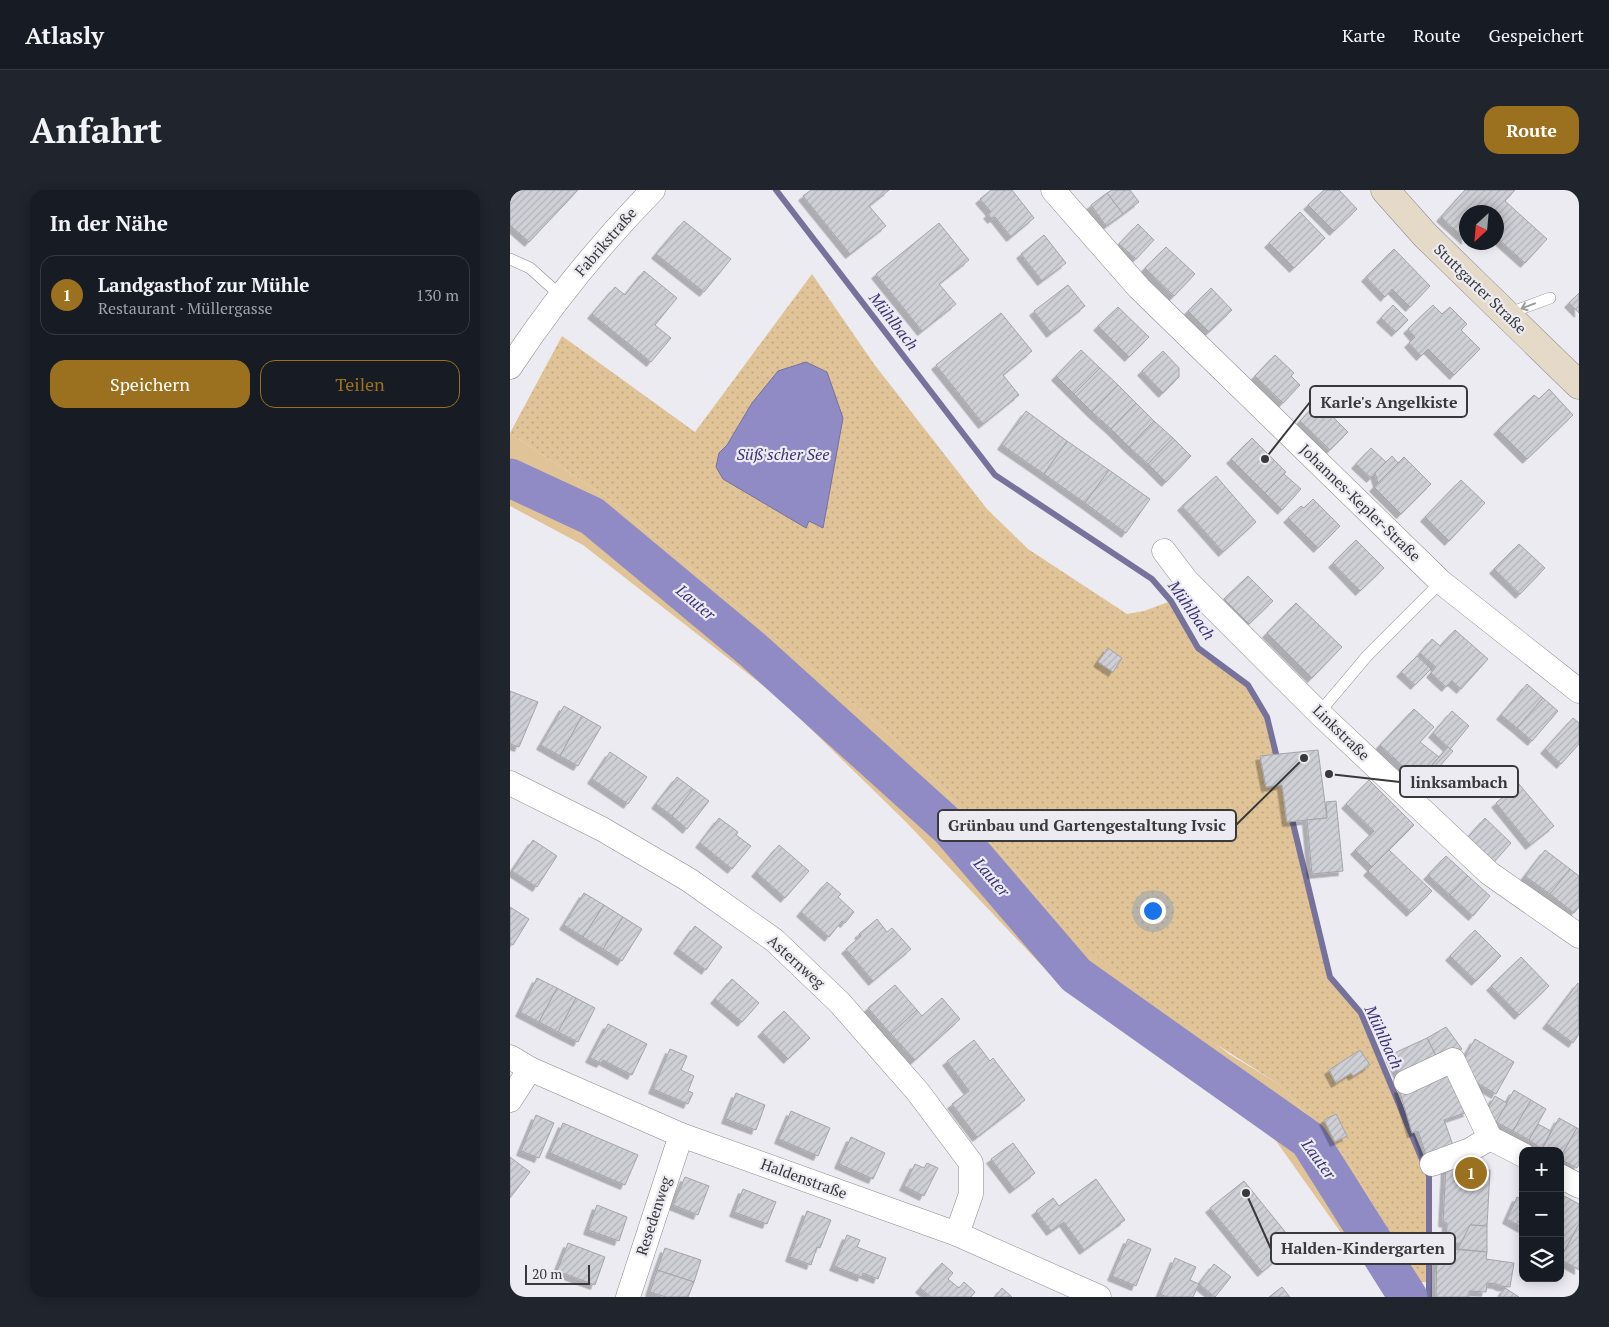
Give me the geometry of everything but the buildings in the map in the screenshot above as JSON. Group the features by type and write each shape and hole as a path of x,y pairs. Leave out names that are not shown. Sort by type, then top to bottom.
{"main road":[{"name":"Stuttgarter Straße","path":"1385,190 1425,235 1579,385"}],"street":[{"name":"Fabrikstraße","path":"510,367 560,295 619,224 653,190"},
{"name":"Johannes-Kepler-Straße","path":"1053,190 1139,288 1441,582 1579,691"},
{"name":"Linkstraße","path":"1164,551 1186,580 1319,713 1489,872 1579,936"},
{"name":"Asternweg","path":"510,783 602,829 690,880 774,940 839,1002 918,1092 971,1163 971,1194 957,1234"},
{"path":"1406,1082 1453,1060 1490,1138 1519,1153"},
{"name":"Haldenstraße","path":"520,1063 681,1135 957,1234 1099,1297"},
{"path":"510,1100 520,1063"},
{"name":"Resedenweg","path":"628,1297 681,1135"},
{"path":"1432,1164 1470,1150 1490,1138"},
{"path":"1564,1178 1579,1186"}],"lane":[{"path":"510,259 530,268 560,295"},
{"path":"1506,314 1550,298"},
{"path":"1319,713 1367,656 1441,582"}],"shaded area":[{"path":"812,274 874,364 987,509 1028,549 1127,614 1144,611 1171,601 1198,648 1248,685 1267,717 1330,977 1361,1013 1429,1176 1428,1282 1417,1282 1346,1157 1277,1083 1139,995 1059,922 968,816 892,736 606,497 510,433 562,336 695,432"},
{"path":"510,433 606,497 892,736 968,816 1059,922 1229,1054 1277,1083 1346,1157 1417,1282 1419,1297 1416,1297 1359,1258 1276,1141 1185,1070 1064,989 906,822 779,698 583,545 510,506"}],"water":[{"name":"Süß'scher See","path":"806,362 827,372 843,418 823,528 809,521 806,528 723,479 716,467 719,453 727,445 752,403 778,371"}],"waterway":[{"name":"Mühlbach","path":"776,190 995,475 1152,579 1171,601 1198,648 1248,685 1267,717 1278,762"},
{"name":"Lauter","path":"510,478 592,516 753,650 950,828 1076,975 1309,1140 1408,1297"},
{"name":"Mühlbach","path":"1291,815 1330,977 1361,1013 1429,1176 1429,1297"}],"place":[{"name":"Karle's Angelkiste","path":"1265,459"},
{"name":"Grünbau und Gartengestaltung Ivsic","path":"1304,758"},
{"name":"linksambach","path":"1329,774"},
{"name":"Landgasthof zur Mühle","path":"1471,1173"},
{"name":"Halden-Kindergarten","path":"1246,1193"}]}
